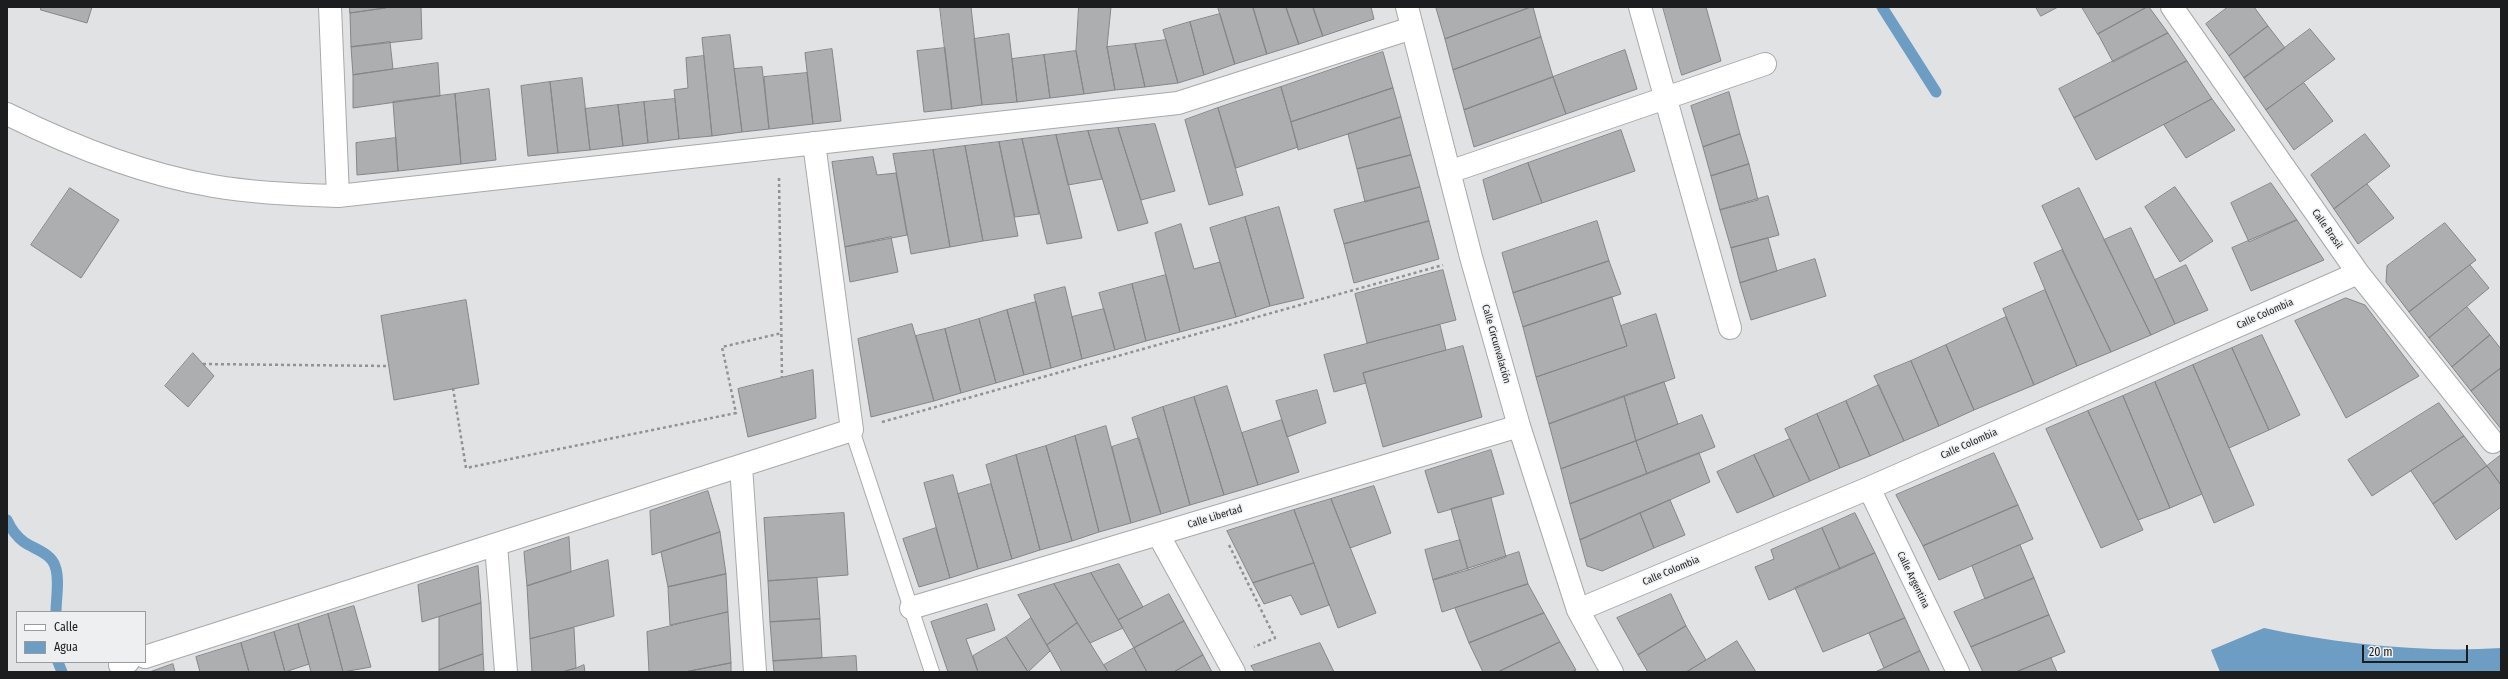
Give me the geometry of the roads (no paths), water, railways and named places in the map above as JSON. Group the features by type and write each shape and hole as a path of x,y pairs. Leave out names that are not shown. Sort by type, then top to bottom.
{"street":[{"path":"330,7 338,196"},
{"name":"Calle Circunvalación","path":"1407,7 1471,257 1519,426 1578,610 1612,672"},
{"path":"1640,7 1730,328"},
{"name":"Calle Brasil","path":"2172,7 2358,273 2493,442"},
{"path":"7,114 91,151 170,177 214,186 257,191 338,196 1178,103 1412,28"},
{"path":"1449,172 1664,97 1765,64"},
{"path":"146,657 852,430 814,143"},
{"name":"Calle Colombia","path":"1578,610 1869,488 2358,273"},
{"name":"Calle Libertad","path":"911,608 1519,426"},
{"path":"741,466 755,672"},
{"name":"Calle Argentina","path":"1869,488 1958,672"},
{"path":"1158,534 1230,665"},
{"path":"496,545 506,672"}],"lane":[{"path":"852,430 932,672"}],"water":[{"path":"2264,628 2322,639 2382,646 2442,649 2501,648 2501,672 2220,672 2211,650"}],"waterway":[{"path":"1882,7 1936,92"},
{"path":"7,520 21,540 42,552 53,562 57,577 56,611"},
{"path":"58,663 62,672"}]}
